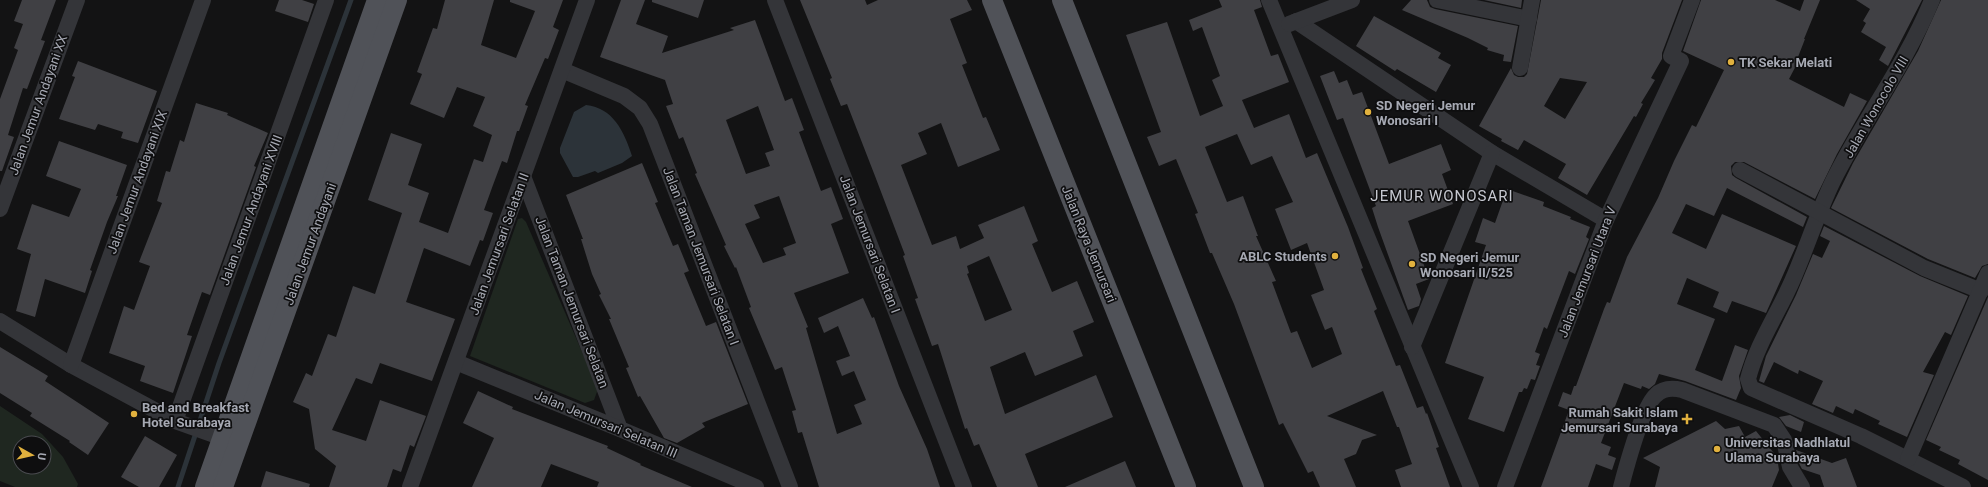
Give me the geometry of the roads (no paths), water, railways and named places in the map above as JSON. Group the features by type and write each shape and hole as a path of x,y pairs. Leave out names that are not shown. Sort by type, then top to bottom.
{"main road":[{"name":"Jalan Jemur Andayani","path":"223,487 232,439 377,0"},
{"name":"Jalan Jemur Andayani","path":"205,487 232,439 397,0"},
{"name":"Jalan Raya Jemursari","path":"992,0 1186,487"},
{"path":"1062,0 1254,487"}],"street":[{"name":"Jalan Jemur Andayani XX","path":"0,209 77,0"},
{"name":"Jalan Jemur Andayani XIX","path":"71,365 203,0"},
{"name":"Jalan Jemur Andayani XVIII","path":"190,424 326,0"},
{"name":"Jalan Jemursari Selatan II","path":"410,487 587,0"},
{"name":"Jalan Jemursari Selatan I","path":"775,0 964,487"},
{"path":"1269,0 1471,487"},
{"path":"1280,27 1352,0"},
{"path":"1437,0 1529,19"},
{"path":"1520,68 1532,0"},
{"name":"Jalan Jemursari Utara V","path":"1505,487 1606,220 1681,61 1671,56 1692,0"},
{"name":"Jalan Wonocolo VIII","path":"1911,453 1751,388 1750,374 1772,321 1793,280 1833,182 1859,133 1902,64 1932,0"},
{"path":"1296,21 1492,153 1606,220"},
{"name":"Jalan Taman Jemursari Selatan I","path":"562,70 624,96 640,108 650,124 790,487"},
{"path":"1412,347 1492,153"},
{"path":"1740,170 1820,214 1924,268 1981,290"},
{"name":"Jalan Taman Jemursari Selatan","path":"523,176 620,429"},
{"path":"1963,487 1911,453 1988,273"},
{"path":"0,321 71,365 190,424 232,439"},
{"name":"Jalan Jemursari Selatan III","path":"456,362 620,429 756,487"},
{"path":"1621,487 1636,435 1650,404 1656,395 1668,389 1674,388 1774,425 1784,440 1790,467 1802,487"}],"waterway":[{"path":"178,487 219,363 351,0"}],"place":[{"name":"TK Sekar Melati","path":"1731,62"},
{"name":"SD Negeri Jemur Wonosari I","path":"1368,112"},
{"name":"ABLC Students","path":"1335,256"},
{"name":"SD Negeri Jemur Wonosari II/525","path":"1412,264"},
{"name":"Bed and Breakfast Hotel Surabaya","path":"134,414"},
{"name":"Rumah Sakit Islam Jemursari Surabaya","path":"1687,419"},
{"name":"Universitas Nadhlatul Ulama Surabaya","path":"1717,449"}],"district":[{"name":"JEMUR WONOSARI","path":"1442,196"}]}
